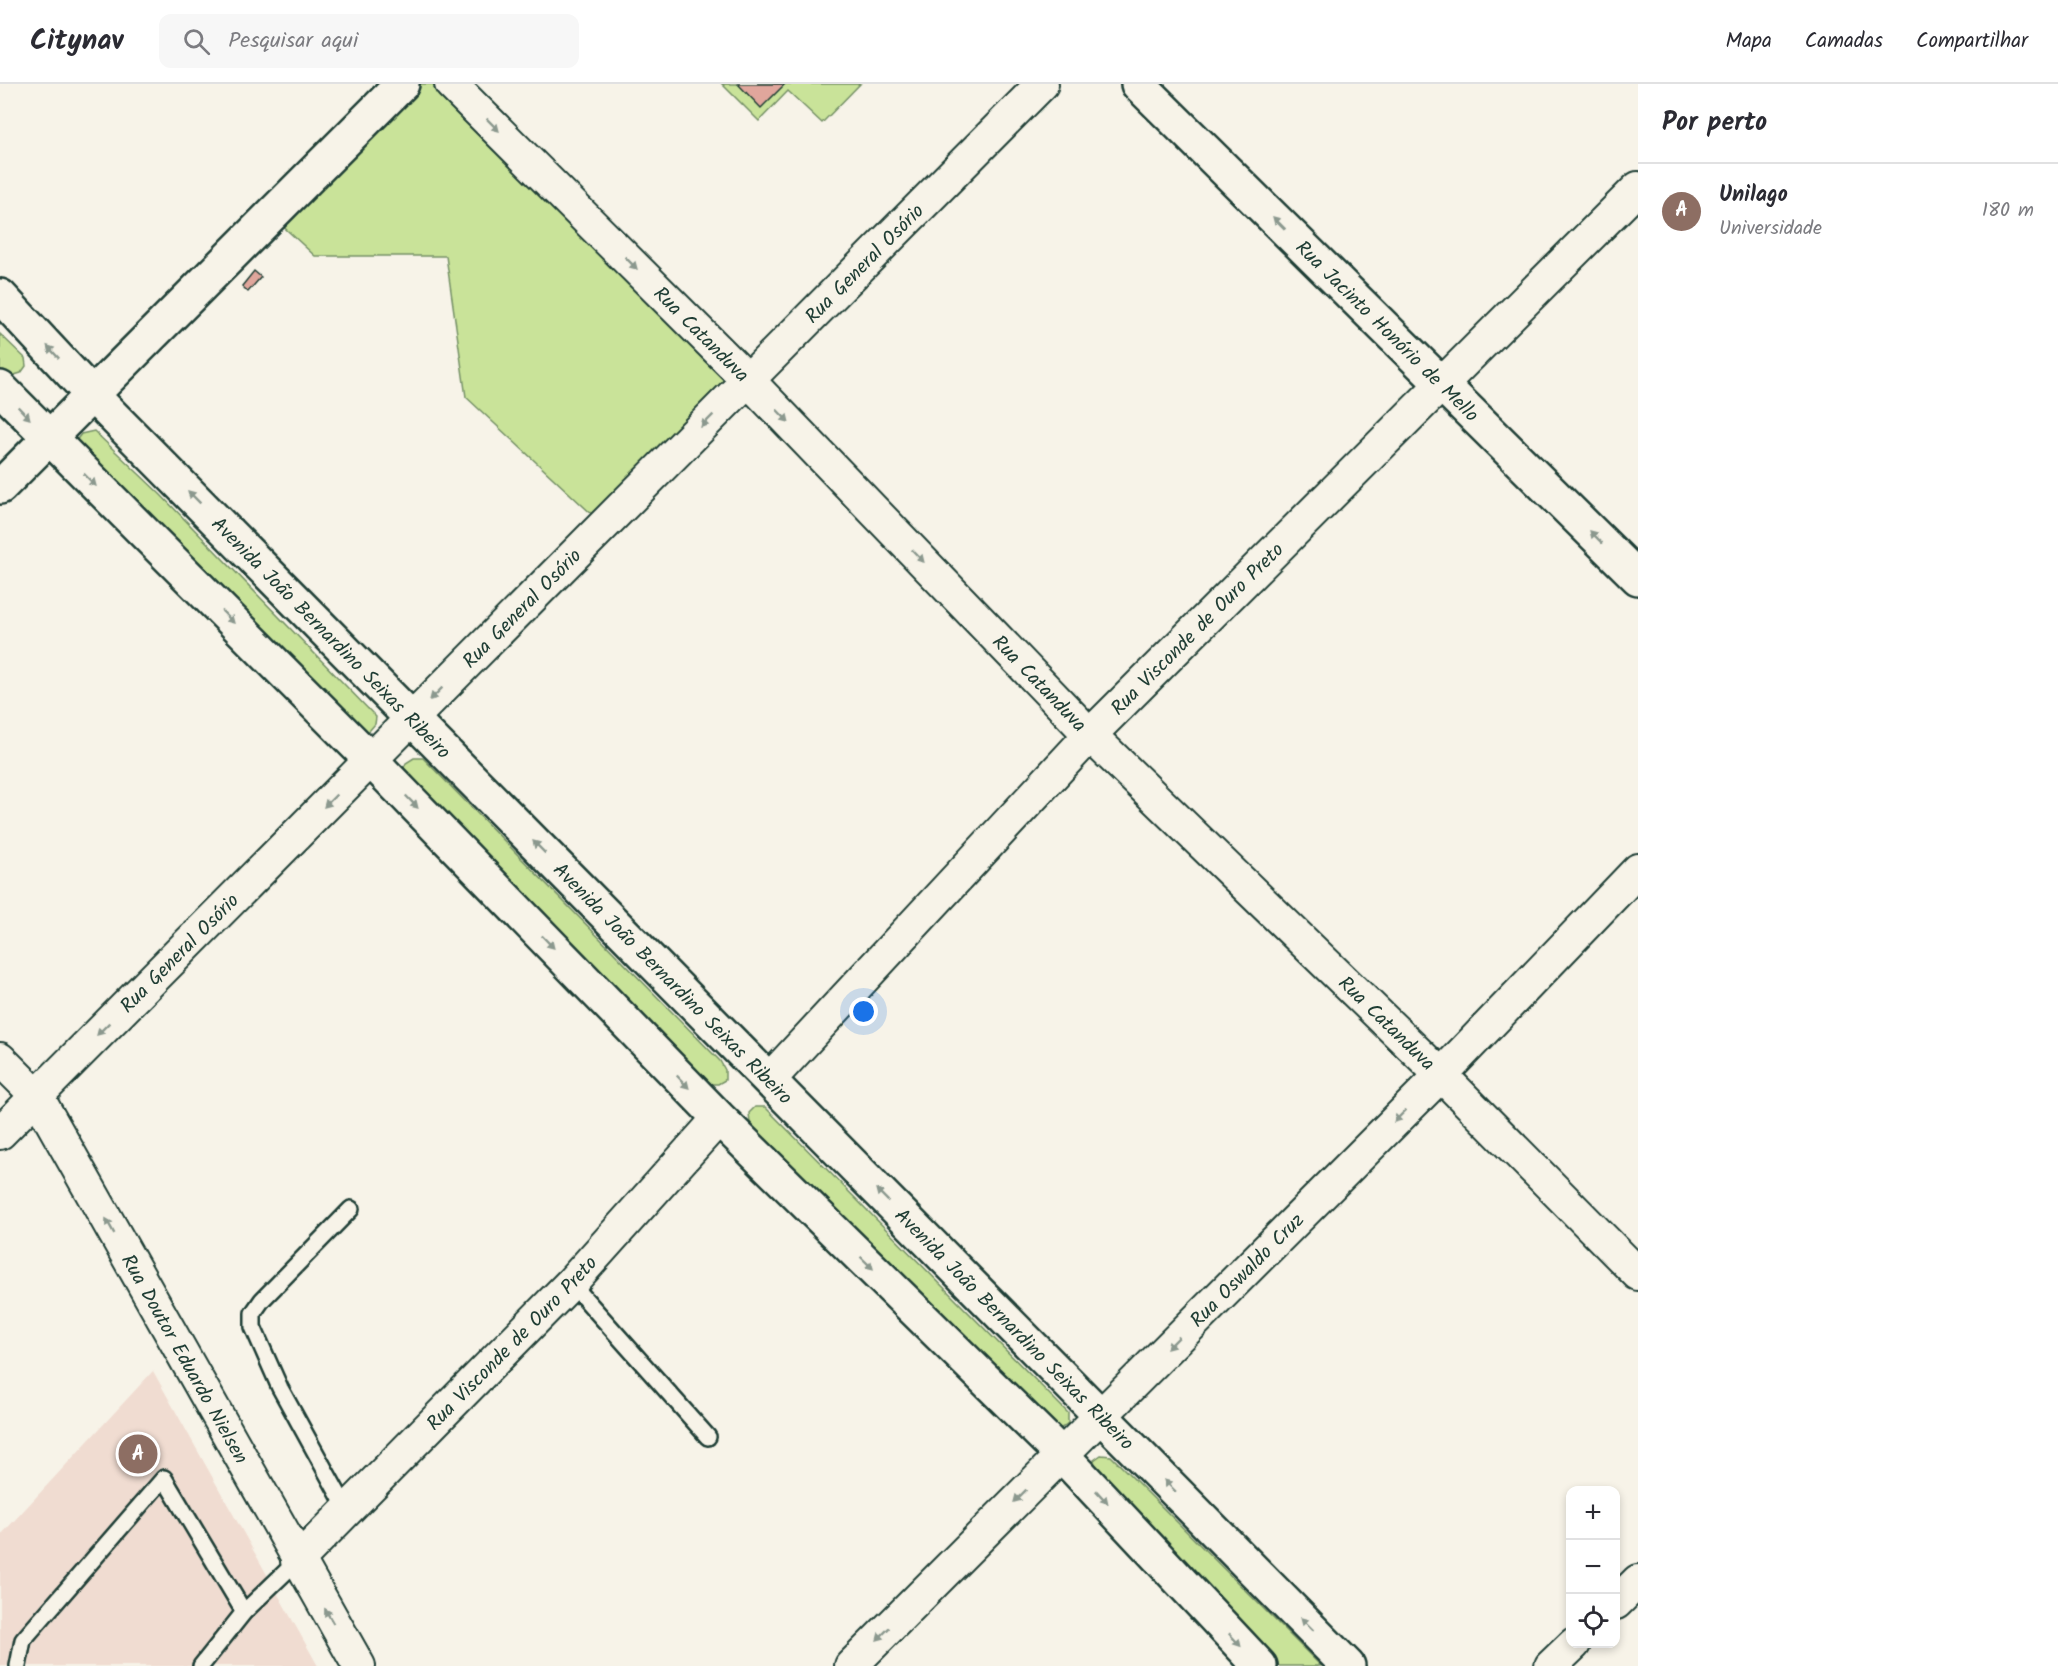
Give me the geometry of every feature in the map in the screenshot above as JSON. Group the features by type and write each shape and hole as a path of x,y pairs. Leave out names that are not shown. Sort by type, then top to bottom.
{"main road":[{"path":"0,487 402,84"},
{"name":"Rua Jacinto Honório de Mello","path":"1138,84 1638,578"},
{"name":"Avenida João Bernardino Seixas Ribeiro","path":"0,296 92,395 1348,1666"},
{"path":"0,388 371,760 719,1118 1062,1455 1260,1666"}],"street":[{"name":"Rua Catanduva","path":"451,84 748,380 1090,735 1441,1075 1638,1274"},
{"name":"Rua General Osório","path":"0,1133 1042,84"},
{"name":"Rua Visconde de Ouro Preto","path":"769,1080 1090,735 1638,188"},
{"name":"Rua Oswaldo Cruz","path":"851,1666 1441,1075 1638,870"},
{"name":"Rua Doutor Eduardo Nielsen","path":"0,1059 37,1096 297,1561 359,1666"},
{"name":"Rua Visconde de Ouro Preto","path":"297,1561 571,1283 719,1118"},
{"path":"1620,1599 1638,1581"},
{"path":"1551,1666 1570,1648"}],"lane":[{"path":"347,1510 280,1388 253,1327 253,1313 262,1300 351,1209"},
{"path":"571,1283 708,1437"},
{"path":"18,1666 23,1640 164,1478 244,1612"},
{"path":"201,1666 244,1612 297,1561"}],"shaded area":[{"path":"153,1371 318,1666 0,1666 0,1536"}],"green space":[{"path":"408,84 437,84 732,376 597,519 466,397 446,256 315,256 276,220"},
{"path":"722,84 860,84 822,123 788,91 759,121"},
{"path":"0,334 25,358 26,366 21,373 11,376 0,370"},
{"path":"94,431 160,494 376,717 375,724 369,731 360,732 75,442 81,434"},
{"path":"414,758 423,758 720,1061 725,1070 725,1080 718,1084 711,1084 402,772 406,763"},
{"path":"755,1107 765,1107 1068,1413 1068,1423 1060,1429 1048,1427 756,1132 750,1122 749,1113"},
{"path":"1101,1455 1111,1456 1321,1666 1278,1666 1098,1478 1094,1460"}],"building":[{"path":"738,84 785,84 761,108"},
{"path":"254,271 261,277 248,292 242,286"}],"place":[{"name":"Unilago","path":"138,1454"}]}
